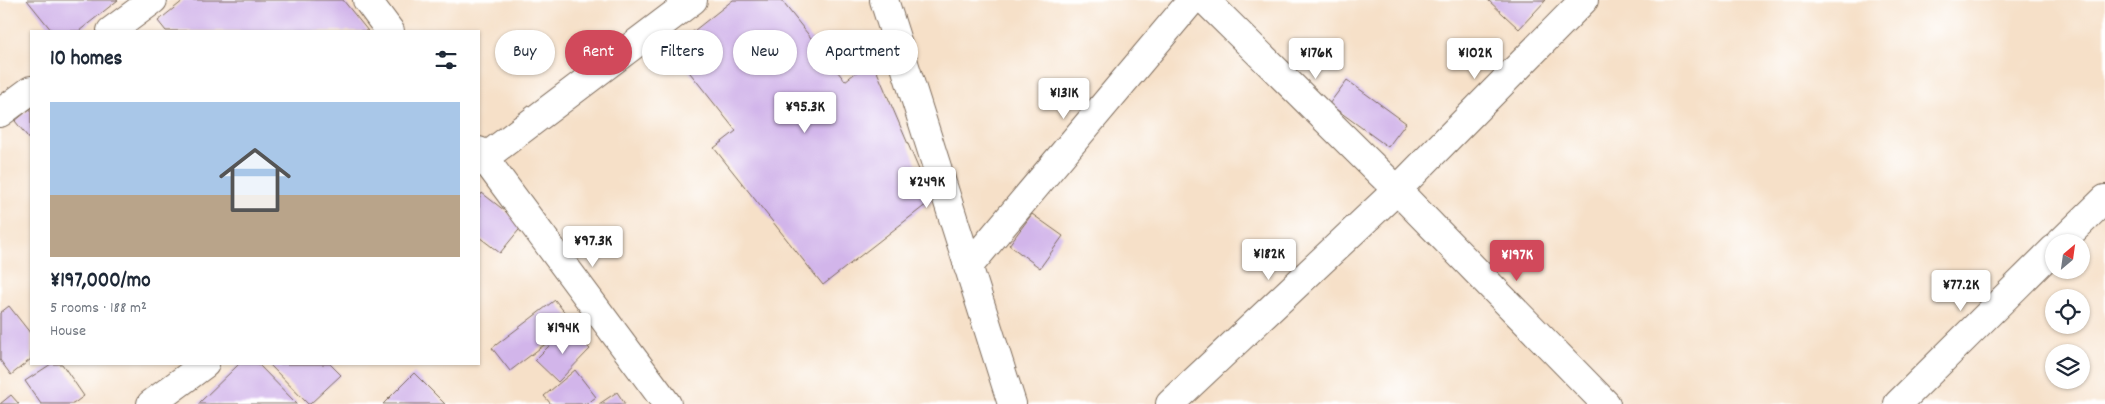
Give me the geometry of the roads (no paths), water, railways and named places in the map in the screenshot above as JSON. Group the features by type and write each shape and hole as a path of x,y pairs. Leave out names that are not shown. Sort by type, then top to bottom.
{"street":[{"path":"112,30 153,0"},
{"path":"367,0 389,30"},
{"path":"667,404 481,157 694,0"},
{"path":"884,0 1012,404"},
{"path":"968,267 1192,0"},
{"path":"1205,0 1397,190 1606,404"},
{"path":"1170,404 1397,190 1584,0"},
{"path":"0,113 30,91"},
{"path":"2069,234 2105,199"},
{"path":"1898,404 2045,258"},
{"path":"151,404 204,365"}]}
